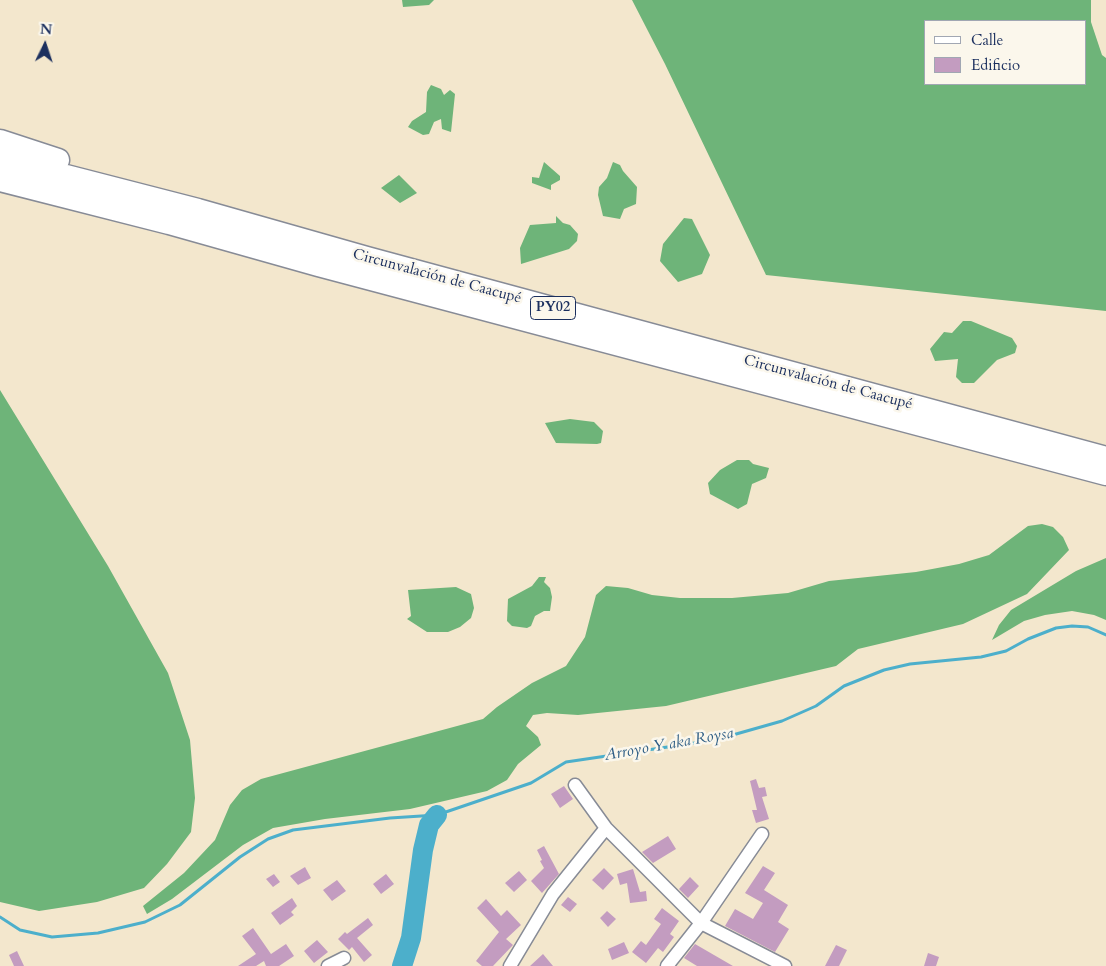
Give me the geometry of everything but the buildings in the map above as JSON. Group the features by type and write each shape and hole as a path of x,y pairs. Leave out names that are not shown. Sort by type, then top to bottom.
{"highway":[{"path":"0,141 182,201 198,210"},
{"name":"Circunvalación de Caacupé","path":"0,159 198,210 1106,458"},
{"name":"Circunvalación de Caacupé","path":"0,180 169,223 1106,474"},
{"path":"0,188 26,187"}],"street":[{"path":"575,786 606,828 701,923 785,966"},
{"path":"510,966 553,894 606,828"},
{"path":"667,966 701,923 762,834"},
{"path":"328,966 344,958"}],"green space":[{"path":"402,0 434,0 429,5 403,7"},
{"path":"632,0 1091,0 1091,22 1102,55 1106,58 1106,311 766,275 665,64"},
{"path":"431,85 441,89 444,95 450,90 455,94 451,132 442,129 441,119 434,122 429,134 423,135 408,127 412,121 426,112 427,92"},
{"path":"544,162 560,176 560,180 551,185 551,190 532,183 532,177 539,178"},
{"path":"613,162 620,165 637,187 636,204 624,209 620,219 603,216 598,195 599,187 607,178"},
{"path":"399,175 417,193 400,203 381,188"},
{"path":"556,216 563,223 570,225 578,234 577,241 569,249 521,264 520,248 530,225 556,223"},
{"path":"684,218 692,219 710,255 702,274 678,282 660,261 663,244"},
{"path":"963,321 971,321 1012,338 1017,346 1015,353 997,360 974,383 962,383 956,377 958,359 935,361 930,349 944,332 952,333"},
{"path":"0,390 108,566 168,673 190,740 195,798 191,832 167,864 144,888 97,902 39,911 0,902"},
{"path":"570,419 594,422 603,431 601,443 556,443 545,423"},
{"path":"737,460 749,460 753,464 769,468 766,478 752,484 747,504 738,509 710,494 708,483 720,470"},
{"path":"1042,524 1053,527 1063,537 1069,550 1027,594 963,624 858,649 836,666 666,706 578,715 547,713 533,715 526,726 538,737 541,745 518,764 507,780 487,791 410,809 325,819 273,828 243,845 172,899 147,914 143,906 184,873 215,840 230,805 242,790 261,779 483,719 532,683 566,666 585,637 596,595 606,586 628,588 652,595 680,598 732,598 788,593 829,581 916,572 959,564 989,555 1028,526"},
{"path":"1106,558 1106,620 1094,615 1072,611 1045,615 1024,621 992,640 999,625 1011,610 1076,571"},
{"path":"539,577 546,577 544,582 550,588 552,597 550,611 544,611 535,616 531,626 527,628 512,626 507,621 508,599 532,586"},
{"path":"456,587 471,594 474,608 471,618 460,627 448,632 427,632 407,619 411,616 408,590"}],"waterway":[{"name":"Arroyo Y aka Roysa","path":"0,917 20,930 52,937 98,933 145,922 180,905 240,857 268,839 293,830 390,818 437,815 531,783 566,762 715,740 782,721 816,706 844,686 884,670 910,664 981,657 1006,651 1028,639 1056,628 1088,627 1106,635"},
{"name":"Arroyo Y aka Roysa","path":"402,966 411,938 423,850 429,825 437,815"}]}
